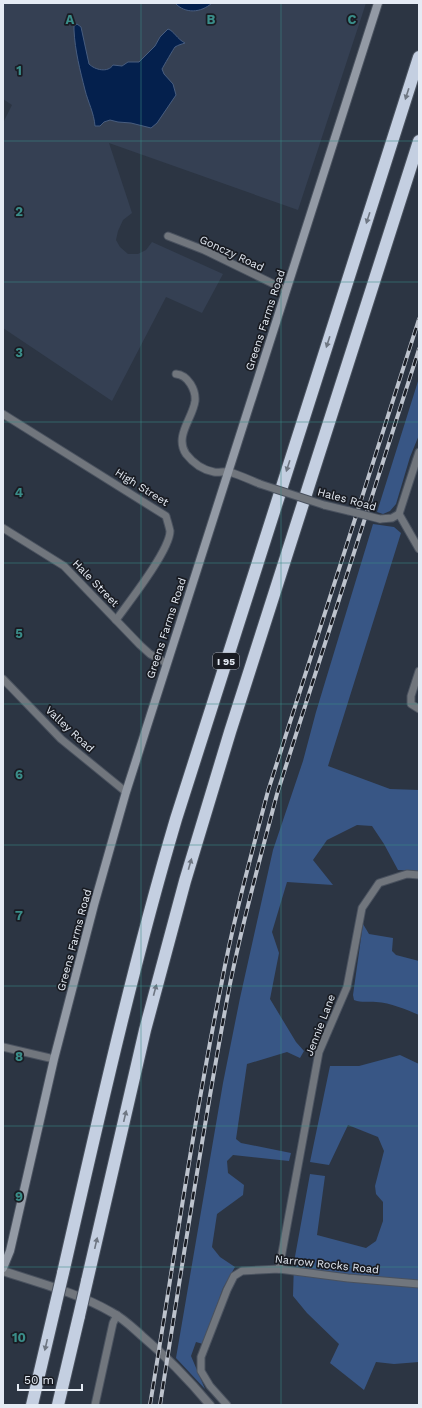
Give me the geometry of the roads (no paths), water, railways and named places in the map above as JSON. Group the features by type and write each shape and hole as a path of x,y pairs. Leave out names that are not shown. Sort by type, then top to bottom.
{"highway":[{"name":"I 95","path":"32,1405 127,999 176,818 419,57"},
{"name":"I 95","path":"58,1405 145,1030 185,881 230,732 419,141"}],"main road":[{"name":"Greens Farms Road","path":"3,1270 11,1247 54,1059 94,905 126,792 378,3"}],"street":[{"name":"Gonczy Road","path":"168,236 204,250 286,290"},
{"name":"Hales Road","path":"176,374 187,379 194,392 195,400 184,428 183,440 185,452 202,468 215,472 228,472 260,484 349,512 380,519 392,518 399,514"},
{"name":"High Street","path":"3,414 166,516 170,530 167,543 145,580 116,620"},
{"path":"419,452 399,514 419,549"},
{"name":"Hale Street","path":"3,528 64,566 145,650 166,663"},
{"path":"419,671 411,696 411,704 419,709"},
{"name":"Valley Road","path":"3,679 61,739 126,792"},
{"name":"Jennie Lane","path":"279,1269 319,1052 347,987 362,908 379,884 406,874 419,875"},
{"path":"3,1048 54,1059"},
{"name":"Narrow Rocks Road","path":"227,1405 210,1386 201,1371 201,1357 234,1276 242,1271 279,1269 348,1278 419,1284"},
{"path":"3,1270 83,1298 117,1315 136,1330 173,1364 210,1405"},
{"path":"95,1405 113,1323 117,1315"}],"railway":[{"path":"150,1405 201,1091 231,937 243,888 268,791 419,319"},
{"path":"160,1405 210,1093 229,989 245,915 277,794 419,349"}]}
